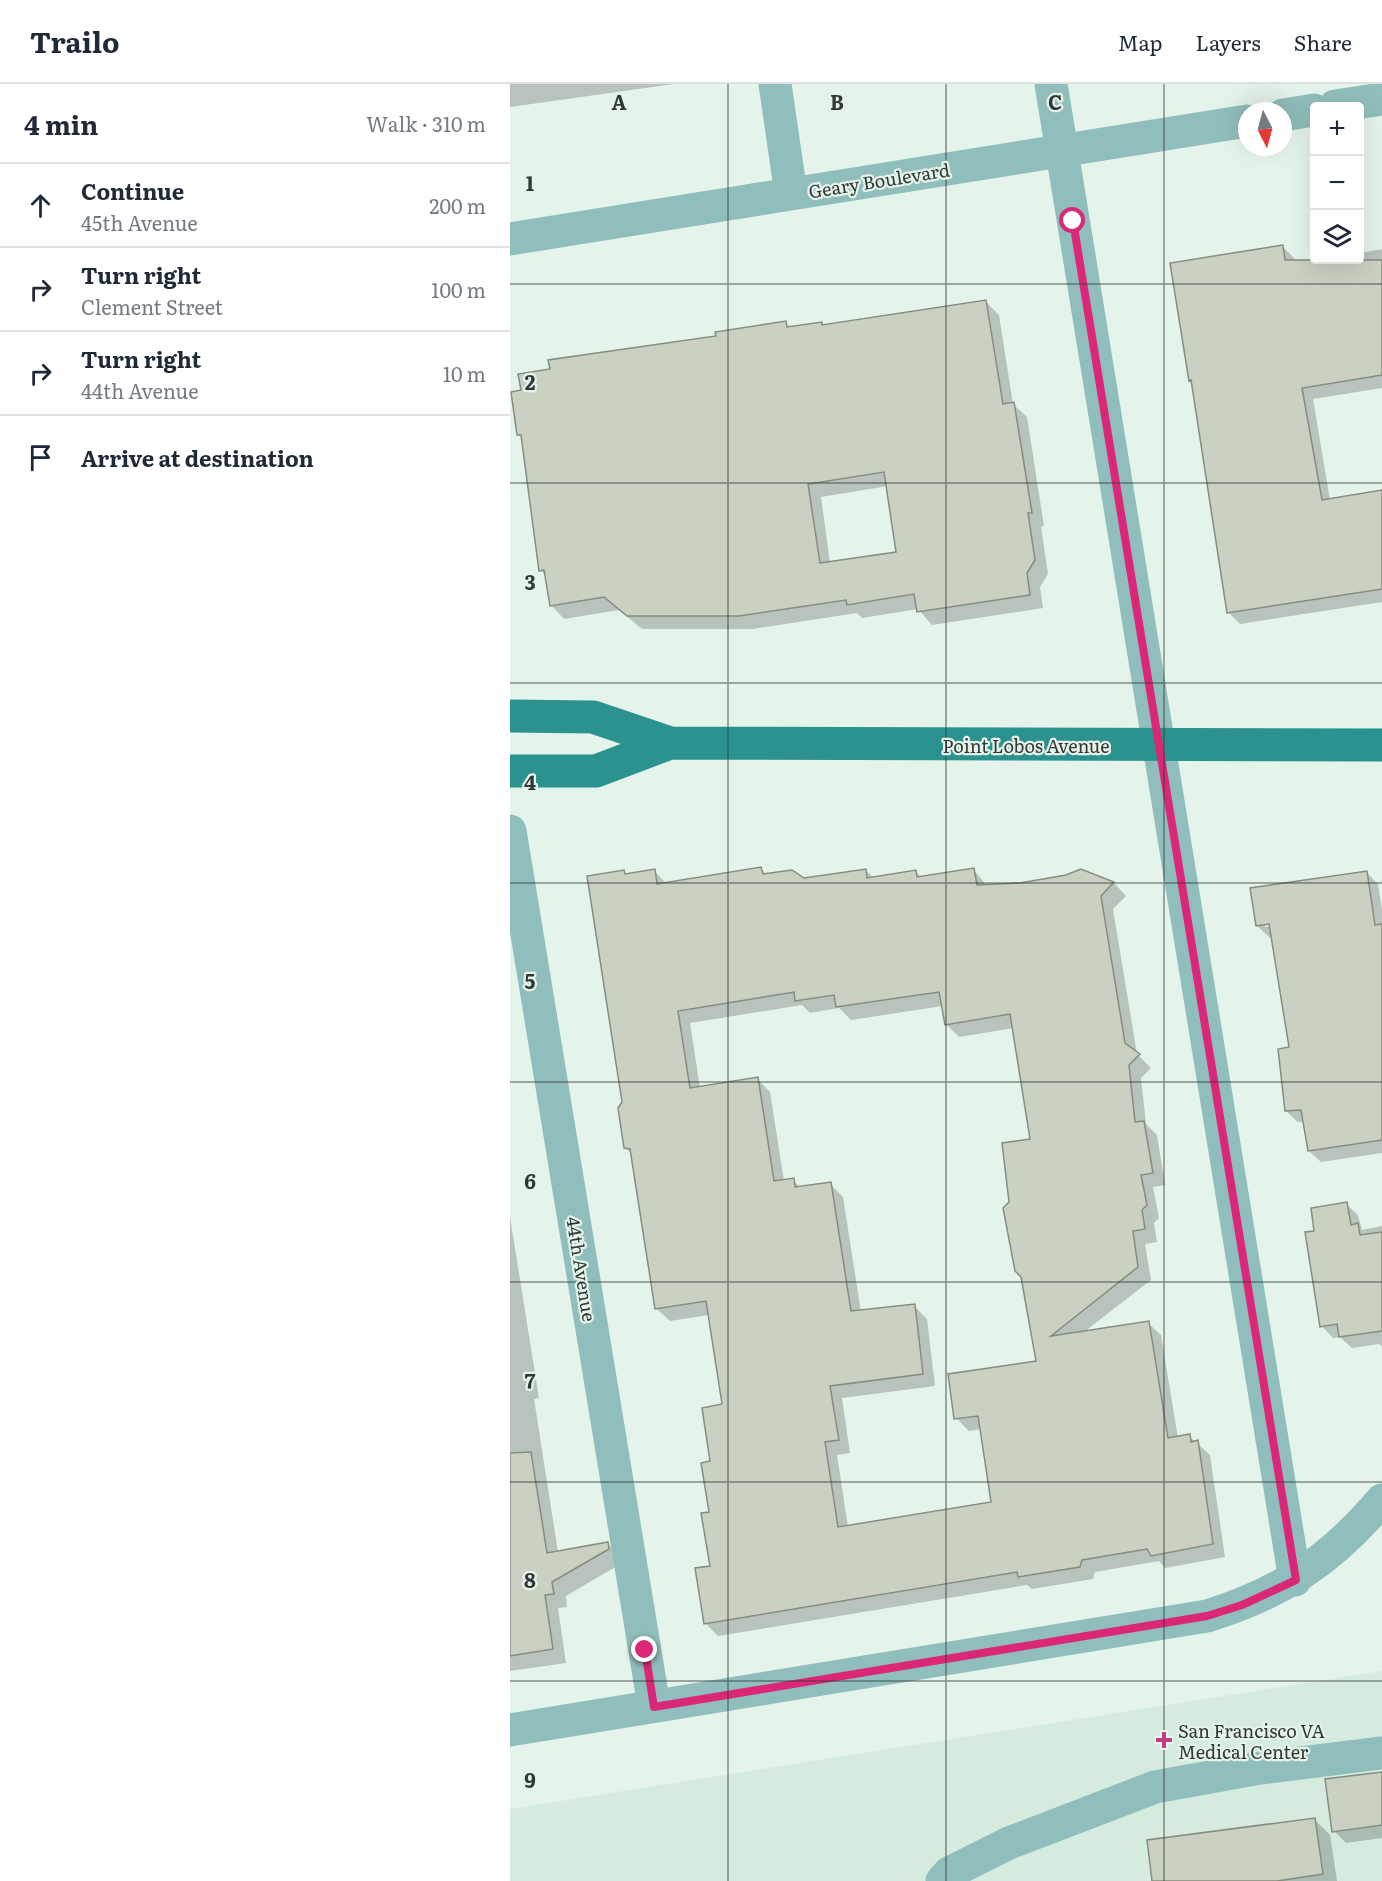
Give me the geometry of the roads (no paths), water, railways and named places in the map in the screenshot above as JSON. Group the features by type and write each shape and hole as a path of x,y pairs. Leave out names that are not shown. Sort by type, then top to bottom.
{"main road":[{"name":"Point Lobos Avenue","path":"510,716 593,717 670,743 1382,745"},
{"name":"Point Lobos Avenue","path":"510,771 596,771 670,743"}],"street":[{"path":"775,84 791,194"},
{"path":"1051,84 1296,1580"},
{"path":"1362,102 1382,99"},
{"path":"1292,114 1310,111"},
{"name":"Geary Boulevard","path":"510,240 1238,122"},
{"name":"44th Avenue","path":"510,831 654,1707"},
{"path":"510,1730 1207,1616 1242,1605 1296,1580 1334,1549 1382,1500"},
{"path":"942,1881 950,1873 1009,1843 1155,1787 1260,1768 1382,1753"}],"place":[{"name":"San Francisco VA Medical Center","path":"1164,1740"}]}
